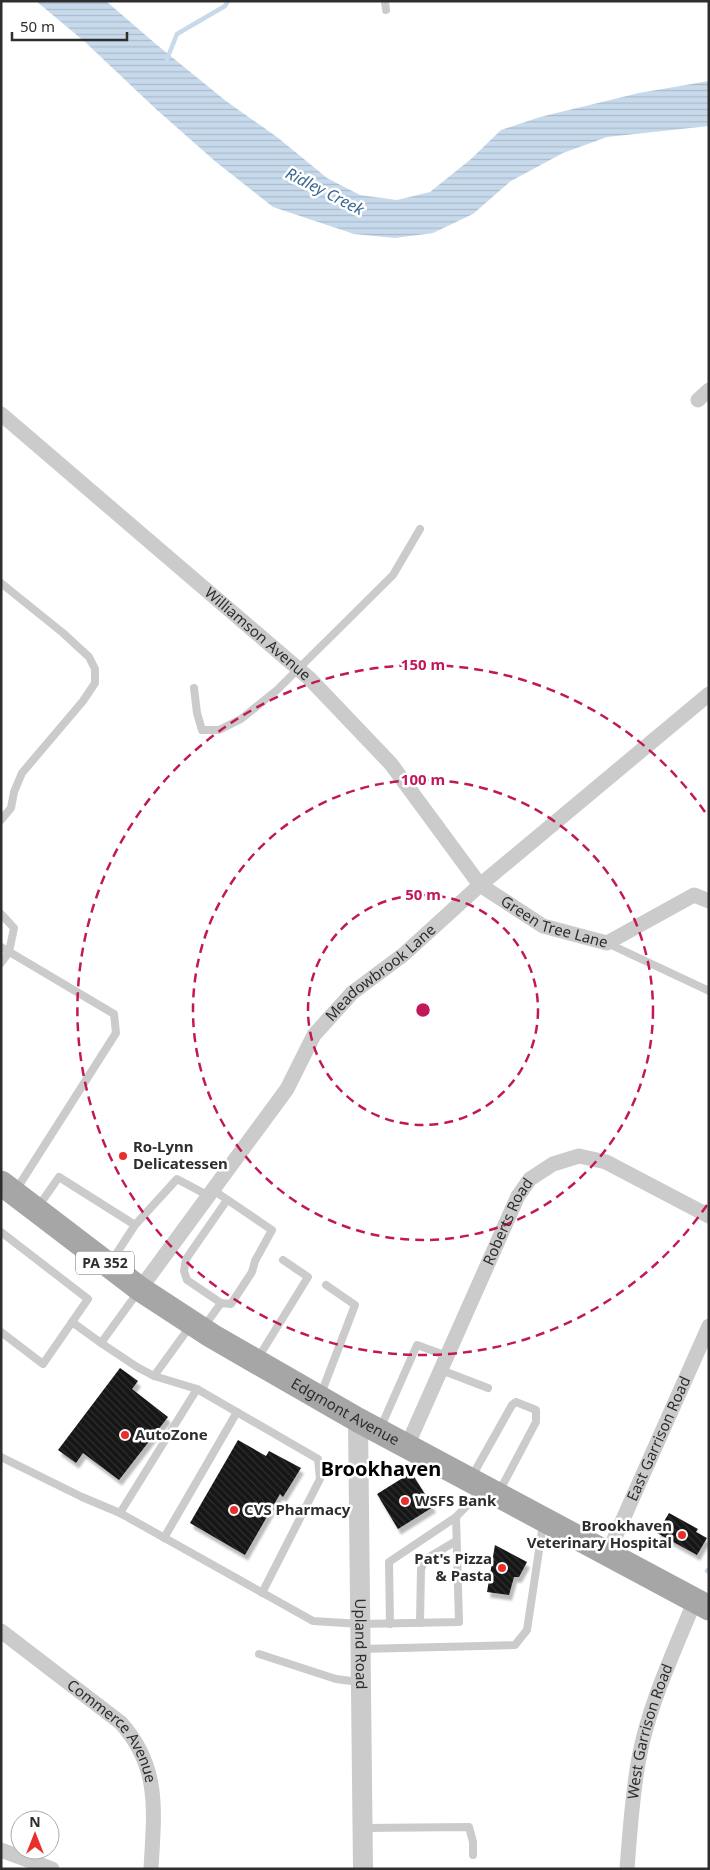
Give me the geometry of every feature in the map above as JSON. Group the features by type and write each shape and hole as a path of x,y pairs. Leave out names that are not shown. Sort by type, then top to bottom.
{"main road":[{"name":"Edgmont Avenue","path":"8,1189 140,1290 197,1326 368,1425 485,1486 702,1604"}],"street":[{"name":"Williamson Avenue","path":"1,414 298,668 391,764 480,885"},
{"name":"Meadowbrook Lane","path":"140,1290 287,1088 314,1035 352,993 403,955 480,885 709,694"},
{"name":"Green Tree Lane","path":"480,885 543,926 607,943 694,895 709,901"},
{"name":"Roberts Road","path":"407,1446 518,1196 530,1179 553,1164 578,1156 606,1162 709,1216"},
{"name":"East Garrison Road","path":"608,1552 709,1326"},
{"name":"Upland Road","path":"363,1869 361,1624 368,1425"},
{"name":"West Garrison Road","path":"627,1869 639,1758 653,1706 702,1604"},
{"name":"Commerce Avenue","path":"1,1631 121,1723 132,1736 140,1750 152,1781 154,1812 151,1869"},
{"path":"1,1850 52,1869"}],"lane":[{"path":"386,1 386,10"},
{"path":"194,688 197,713 202,730 219,730 241,719 277,690 393,575 420,530"},
{"path":"1,583 63,633 89,657 95,668 95,683 83,701 22,773 14,792 11,808 1,820"},
{"path":"1,914 14,928 9,952 1,963"},
{"path":"607,943 709,991"},
{"path":"1,946 114,1014 116,1033 8,1189"},
{"path":"35,1210 60,1177 135,1225"},
{"path":"108,1266 135,1225 177,1178 227,1200 272,1230 255,1261 252,1272 231,1304 221,1303 187,1280 184,1271 186,1259 227,1200"},
{"path":"1,1232 88,1300 43,1364 1,1332"},
{"path":"256,1361 308,1277 283,1260"},
{"path":"320,1398 355,1305 326,1285"},
{"path":"101,1343 140,1290"},
{"path":"154,1376 197,1326 221,1303"},
{"path":"72,1322 137,1367 154,1376 197,1389 318,1459 320,1479 262,1593"},
{"path":"368,1425 417,1345 488,1388"},
{"path":"120,1513 197,1389"},
{"path":"390,1624 389,1562 456,1517 485,1486 536,1422 536,1410 516,1402 512,1405 485,1486"},
{"path":"164,1538 237,1412"},
{"path":"1,1457 82,1497 120,1513 313,1621 361,1624 459,1622 456,1517"},
{"path":"362,1649 515,1645 527,1630 544,1518"},
{"path":"420,1623 420,1569 422,1563 456,1541"},
{"path":"259,1654 336,1679 362,1683"},
{"path":"362,1828 469,1827 473,1842 472,1855"}],"water":[{"name":"Ridley Creek","path":"36,1 106,1 226,101 277,137 327,178 360,195 397,200 430,192 471,159 501,130 540,117 639,93 709,81 709,126 607,137 563,153 511,181 473,214 433,233 395,238 354,234 273,207 216,162 157,110 85,42"}],"building":[{"name":"AutoZone","path":"120,1368 138,1381 132,1389 168,1417 119,1480 83,1453 76,1463 58,1450"},
{"name":"CVS Pharmacy","path":"238,1440 266,1456 269,1451 301,1468 283,1497 280,1494 245,1555 190,1523"},
{"name":"WSFS Bank","path":"409,1474 410,1477 413,1475 433,1507 398,1529 377,1494"},
{"name":"Brookhaven Veterinary Hospital","path":"669,1513 698,1529 696,1532 707,1538 697,1555 657,1533"},
{"path":"495,1545 527,1562 519,1577 514,1577 509,1595 487,1592"}],"waterway":[{"path":"167,59 177,34 225,6 228,1"}],"place":[{"name":"Ro-Lynn Delicatessen","path":"123,1156"},
{"name":"AutoZone","path":"125,1435"},
{"name":"WSFS Bank","path":"405,1501"},
{"name":"CVS Pharmacy","path":"234,1510"},
{"name":"Brookhaven Veterinary Hospital","path":"682,1535"},
{"name":"Pat's Pizza & Pasta","path":"502,1568"}],"district":[{"name":"Brookhaven","path":"381,1469"}]}
